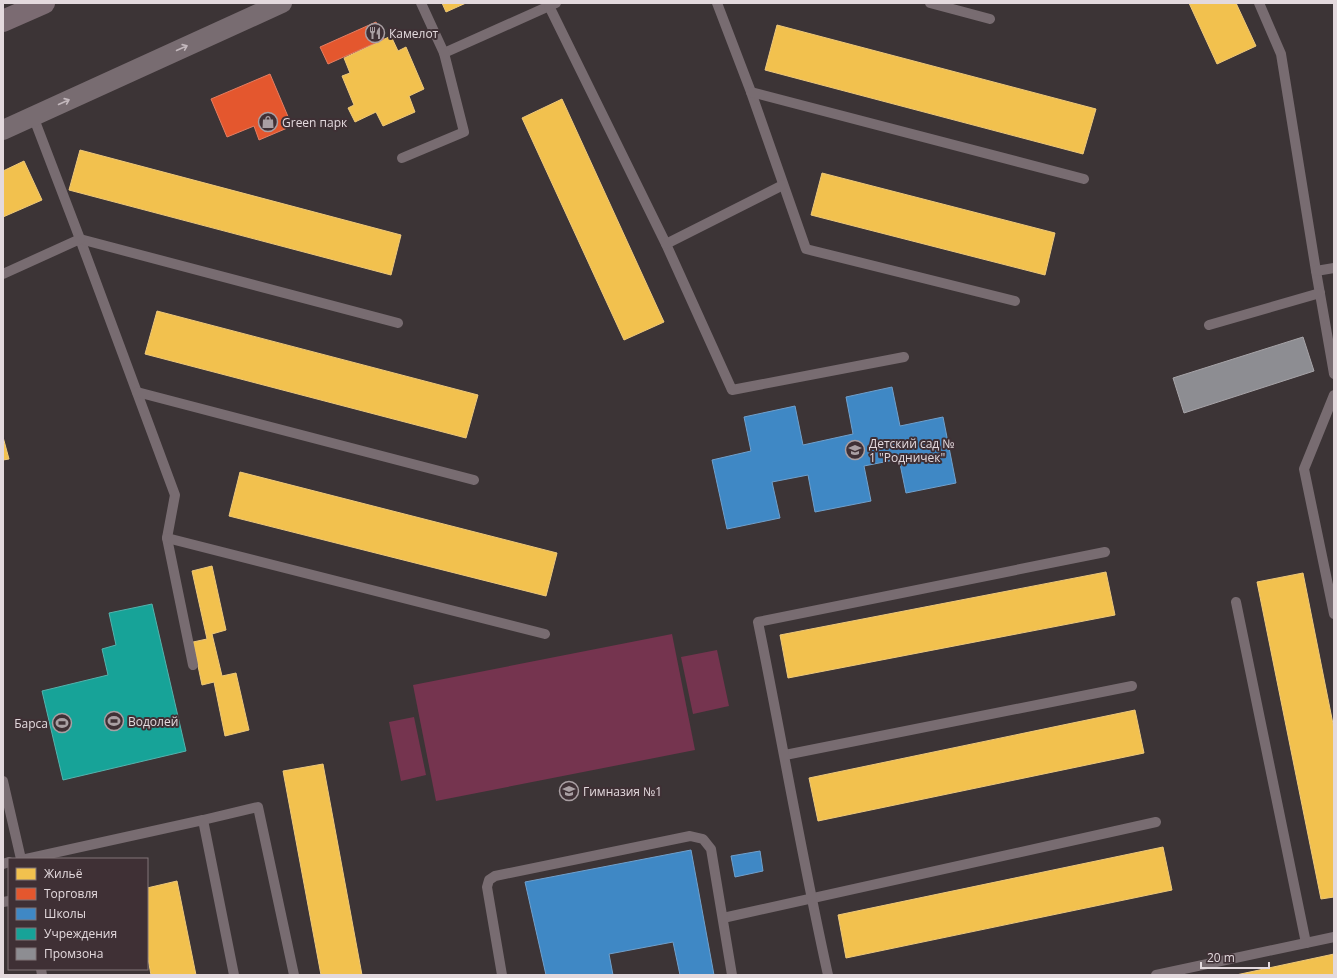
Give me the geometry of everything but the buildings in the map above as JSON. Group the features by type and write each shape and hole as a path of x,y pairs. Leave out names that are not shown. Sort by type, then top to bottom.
{"main road":[{"path":"3,21 44,3"}],"street":[{"path":"3,130 282,3"}],"lane":[{"path":"402,158 464,132 444,53 421,3"},
{"path":"717,3 751,92 806,249 1015,301"},
{"path":"930,3 990,19"},
{"path":"1259,3 1281,54 1334,374"},
{"path":"444,53 552,5 666,244 732,390 904,357"},
{"path":"751,92 1084,179"},
{"path":"33,116 175,495 167,538 193,665"},
{"path":"666,244 783,185"},
{"path":"3,274 80,239 398,323"},
{"path":"1316,271 1334,268"},
{"path":"1209,325 1320,293"},
{"path":"137,392 474,480"},
{"path":"1334,395 1304,468 1334,614"},
{"path":"167,538 545,634"},
{"path":"828,975 811,898 785,755 758,622 1105,552"},
{"path":"1236,602 1306,943"},
{"path":"785,755 1132,686"},
{"path":"3,781 21,858"},
{"path":"31,858 258,807 294,975"},
{"path":"203,820 234,975"},
{"path":"723,918 1156,822"},
{"path":"502,975 487,887 489,880 495,876 690,836 703,839 711,849 732,975"},
{"path":"1156,975 1334,937"}],"shaded area":[{"path":"672,634 695,750 436,801 413,685"},
{"path":"717,650 729,706 693,714 681,657"},
{"path":"414,717 426,775 401,781 389,722"}],"place":[{"name":"Камелот","path":"375,33"},
{"name":"Green парк","path":"268,122"},
{"name":"Детский сад № 1 \"Родничек\"","path":"855,450"},
{"name":"Водолей","path":"114,721"},
{"name":"Барса","path":"62,723"},
{"name":"Гимназия №1","path":"569,791"}]}
